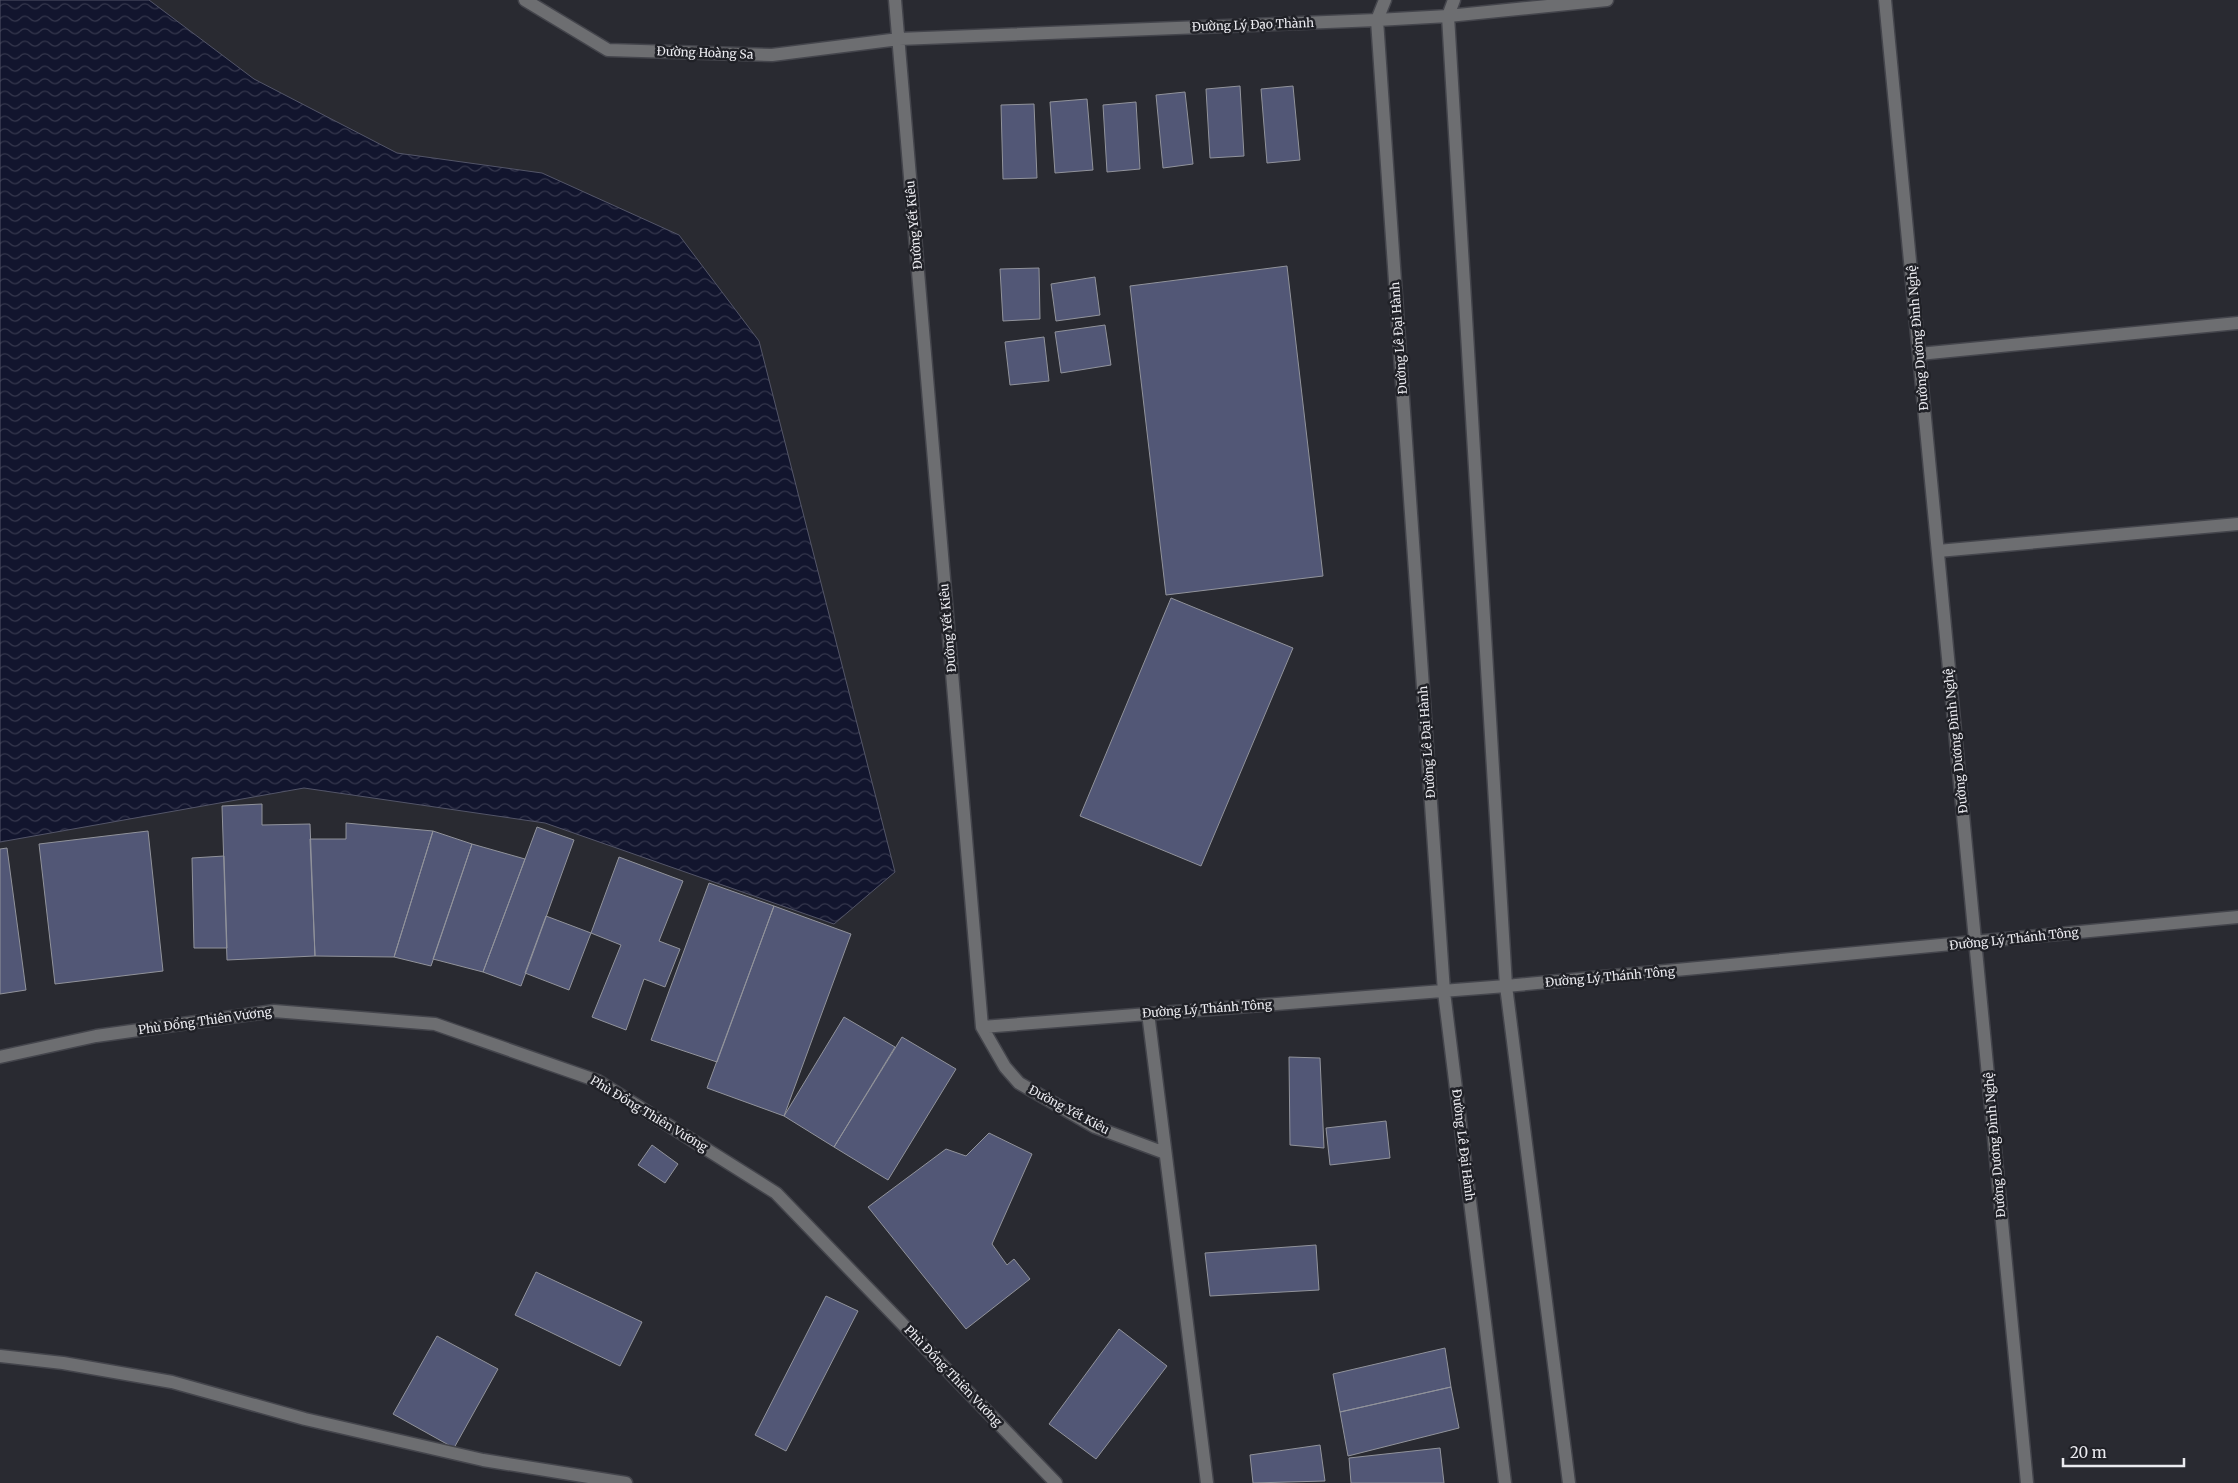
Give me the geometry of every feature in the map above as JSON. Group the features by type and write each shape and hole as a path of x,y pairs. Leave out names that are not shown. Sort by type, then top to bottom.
{"street":[{"name":"Đường Hoàng Sa","path":"525,0 608,50 772,55 898,40"},
{"name":"Đường Yết Kiêu","path":"895,0 982,1027 1005,1067 1018,1083 1095,1127 1165,1153"},
{"name":"Đường Lê Đại Hành","path":"1385,0 1377,20 1444,992 1505,1483"},
{"path":"1454,0 1448,16 1506,986 1569,1483"},
{"name":"Đường Lý Đạo Thành","path":"898,40 1448,16 1607,0"},
{"name":"Đường Dương Đình Nghệ","path":"1885,0 2028,1483"},
{"path":"1919,354 2238,323"},
{"path":"1938,551 2238,524"},
{"name":"Đường Lý Thánh Tông","path":"982,1027 1444,992 2238,917"},
{"name":"Phù Đổng Thiên Vương","path":"0,1057 96,1036 274,1011 434,1024 598,1081 776,1193 1056,1483"},
{"path":"1148,1013 1207,1483"},
{"path":"0,1356 63,1363 172,1382 305,1419 483,1460 626,1483"}],"water":[{"path":"0,0 149,0 254,79 397,153 542,173 679,235 759,341 895,872 834,924 545,823 304,788 0,842"}],"building":[{"path":"1240,86 1244,156 1210,158 1206,89"},
{"path":"1293,86 1300,160 1267,163 1261,89"},
{"path":"1185,92 1193,164 1163,168 1156,95"},
{"path":"1087,99 1093,170 1055,173 1050,102"},
{"path":"1136,102 1140,169 1107,172 1103,105"},
{"path":"1034,104 1037,178 1003,179 1001,105"},
{"path":"1287,266 1323,576 1166,595 1130,286"},
{"path":"1039,268 1040,319 1003,321 1000,269"},
{"path":"1095,277 1100,315 1056,321 1051,284"},
{"path":"1105,325 1111,365 1061,373 1055,332"},
{"path":"1044,337 1049,381 1010,385 1005,342"},
{"path":"1171,598 1293,648 1201,866 1080,816"},
{"path":"262,804 262,825 310,824 315,956 227,960 222,806"},
{"path":"346,823 433,831 394,957 315,956 310,839 346,839"},
{"path":"537,827 574,840 521,986 483,972"},
{"path":"148,831 163,971 55,984 39,844"},
{"path":"433,831 472,844 431,966 394,957"},
{"path":"472,844 525,859 483,972 433,959"},
{"path":"7,848 26,990 0,994 0,849"},
{"path":"224,856 227,948 194,948 192,858"},
{"path":"619,857 683,881 659,941 680,949 665,987 644,979 626,1030 592,1017 621,945 591,933"},
{"path":"709,883 774,906 717,1062 651,1040"},
{"path":"774,906 851,934 784,1116 707,1088"},
{"path":"546,916 591,933 569,990 525,973"},
{"path":"844,1017 895,1047 834,1147 784,1116"},
{"path":"902,1037 956,1069 888,1180 834,1147"},
{"path":"1289,1057 1320,1058 1324,1148 1290,1145"},
{"path":"1386,1121 1390,1158 1330,1165 1326,1128"},
{"path":"989,1133 1032,1154 992,1244 1007,1265 1014,1259 1030,1279 966,1329 868,1207 946,1149 966,1156"},
{"path":"652,1145 678,1164 665,1183 638,1165"},
{"path":"1316,1245 1319,1290 1210,1296 1205,1253"},
{"path":"536,1272 642,1322 620,1366 515,1315"},
{"path":"826,1296 858,1311 786,1451 755,1435"},
{"path":"1119,1329 1167,1366 1096,1459 1049,1424"},
{"path":"437,1336 498,1369 454,1448 393,1414"},
{"path":"1445,1348 1451,1387 1340,1412 1333,1374"},
{"path":"1451,1387 1459,1428 1348,1456 1340,1412"},
{"path":"1320,1445 1325,1481 1253,1483 1250,1455"},
{"path":"1440,1448 1444,1483 1351,1483 1349,1458"}]}
